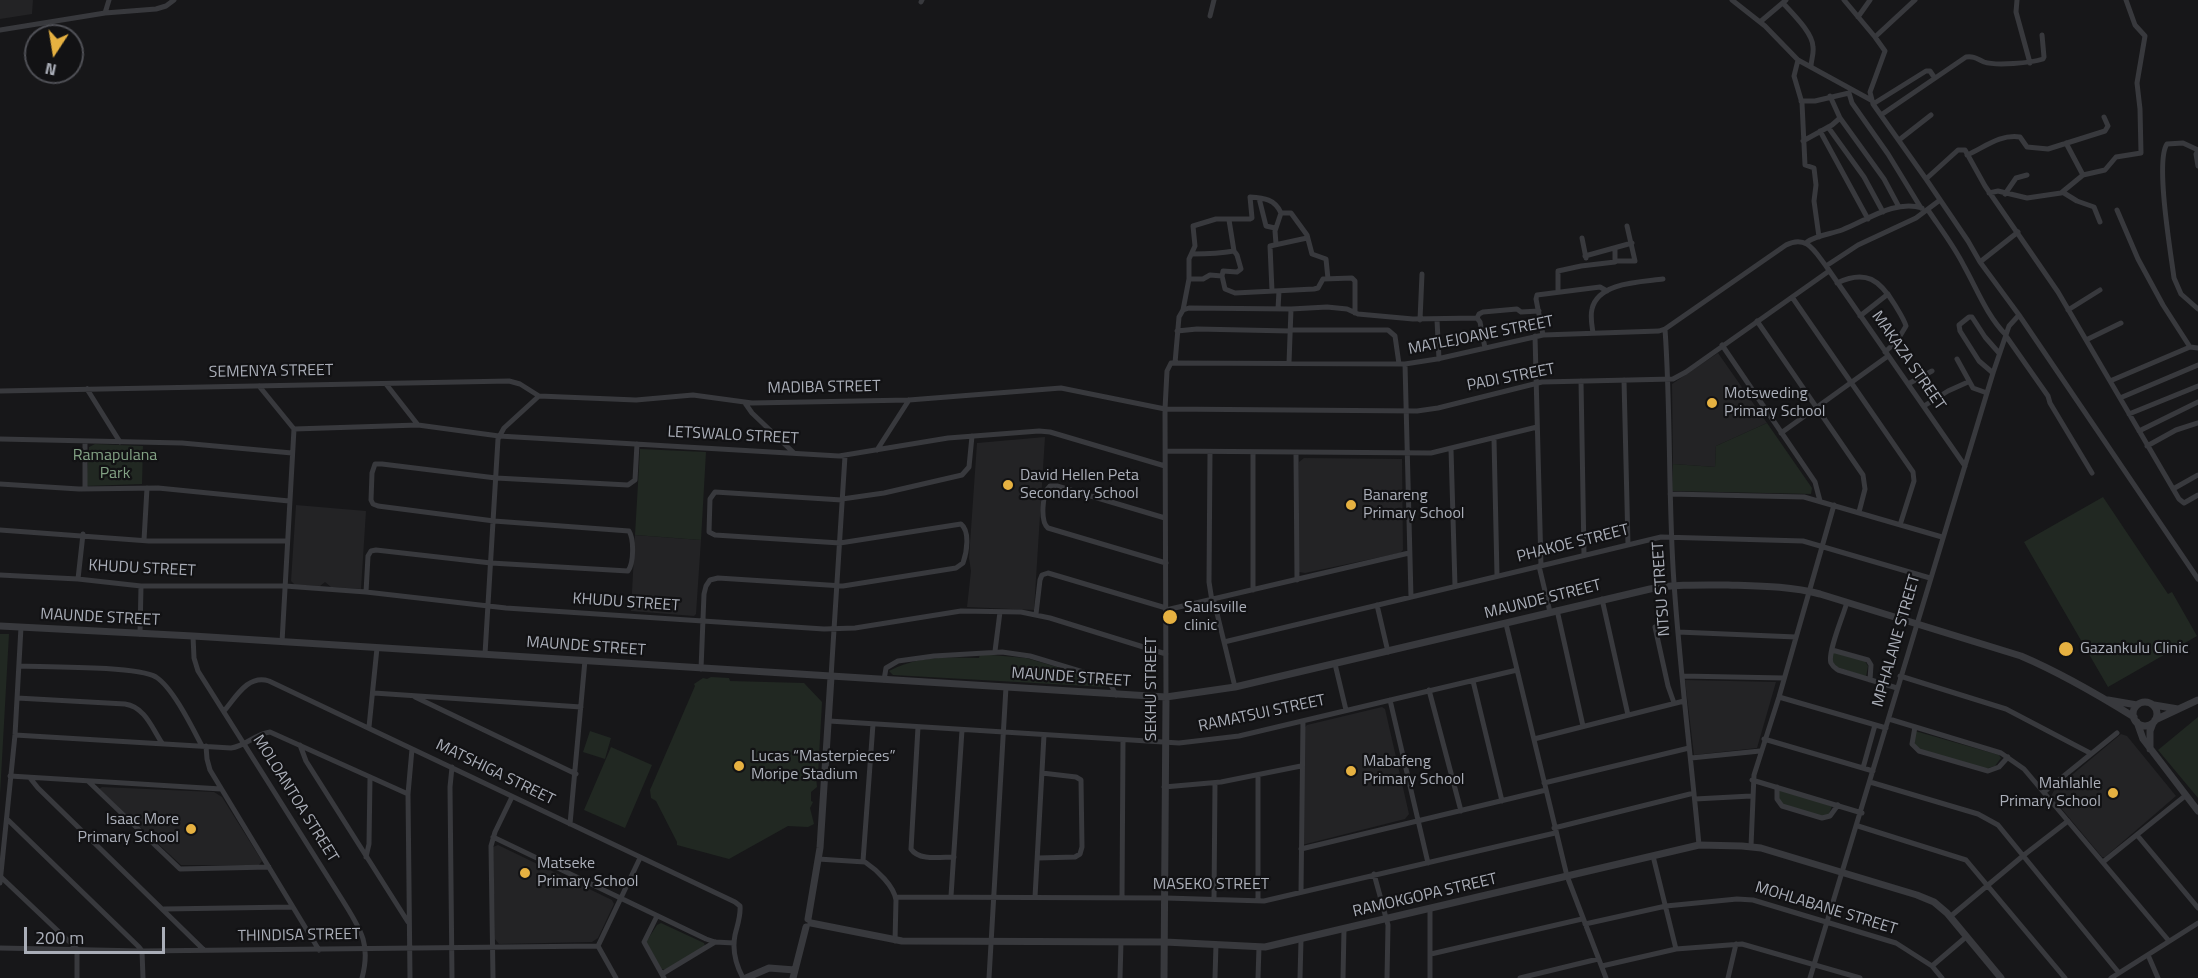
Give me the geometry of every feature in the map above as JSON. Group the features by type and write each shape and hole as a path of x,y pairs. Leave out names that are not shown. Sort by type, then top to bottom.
{"street":[{"path":"105,13 109,0"},
{"path":"0,30 105,13 161,8 174,0"},
{"path":"1210,16 1214,0"},
{"path":"1732,0 1760,22 1798,60 1872,102 2198,579"},
{"path":"1844,0 1884,49 1885,54 1872,88 1872,102"},
{"path":"1858,16 1870,0"},
{"path":"1875,37 1915,0"},
{"path":"2017,0 2016,12 2030,63"},
{"path":"1989,193 1996,191 2027,198 2064,193 2083,175 2103,172 2118,156 2142,152 2137,83 2145,36 2134,25 2126,0"},
{"path":"1760,22 1784,1 1811,40 1813,47 1811,67"},
{"path":"1881,115 1934,77 1971,57 1985,62 2030,63 2044,58 2042,35"},
{"path":"1798,60 1794,76 1801,101 1805,165 1814,168 1815,174 1814,201 1819,237"},
{"path":"1872,102 1925,71 1930,71 1934,77"},
{"path":"1801,101 1815,101 1851,92"},
{"path":"1851,92 1852,103 1964,264 1975,289 1995,322 2048,396 2092,473"},
{"path":"1830,96 1840,118 1878,171 1899,207"},
{"path":"1899,140 1931,115"},
{"path":"1967,155 1994,141 2008,137 2020,138 2028,147 2048,149 2105,131 2108,126 2104,117"},
{"path":"1803,141 1840,118"},
{"path":"1828,127 1864,177 1883,212"},
{"path":"1820,131 1868,219"},
{"path":"2066,143 2083,175"},
{"path":"2198,166 2196,154 2198,150 2182,143 2167,144 2164,149 2162,173 2174,278 2181,294 2198,309"},
{"path":"1926,179 1958,150 1963,149 1989,193 2018,232 2068,310 2173,489 2182,502 2198,495"},
{"path":"2005,194 2016,178 2027,175"},
{"path":"2064,193 2094,207 2100,222"},
{"path":"1252,218 1249,198 1272,201 1281,213"},
{"path":"1259,198 1266,226 1275,228"},
{"name":"PADI STREET","path":"1165,409 1407,411 1438,408 1537,383 1668,379 1681,375 1792,297 1852,248 1907,223 1940,200"},
{"name":"MATLEJOANE STREET","path":"1172,364 1402,364 1439,359 1535,336 1653,332 1665,329 1786,245 1799,241 1807,242 1840,231 1899,207 1911,206 1925,210"},
{"path":"2117,210 2138,259 2163,305 2190,346"},
{"path":"1276,244 1275,228 1281,213"},
{"path":"1281,213 1291,213 1305,231 1312,254 1327,261 1328,279"},
{"name":"SEKHU STREET","path":"1164,978 1166,898 1165,409 1167,371 1172,364 1179,316 1183,310 1189,279 1189,264 1195,243 1193,226 1216,219 1229,220"},
{"path":"1263,219 1229,220 1234,251 1241,270 1223,271 1221,276 1224,287 1232,293 1316,289 1322,280 1351,278 1354,280 1355,313"},
{"path":"1558,292 1558,271 1616,261 1635,261 1627,226"},
{"path":"1980,262 2018,232"},
{"path":"1272,291 1270,246 1307,238"},
{"path":"1582,238 1587,265"},
{"path":"1807,242 1828,269"},
{"path":"1586,256 1632,243"},
{"path":"1615,248 1616,261"},
{"path":"1192,254 1234,251"},
{"name":"MAKAZA STREET","path":"1828,269 1965,466"},
{"path":"1189,279 1203,279 1210,274 1221,276"},
{"path":"1420,320 1422,274"},
{"path":"1781,433 1886,354 1906,326 1888,294 1877,282 1866,277 1854,277 1837,283"},
{"path":"1593,333 1593,306 1607,291 1663,279"},
{"path":"1543,335 1537,295 1600,287 1607,291"},
{"path":"2068,310 2100,290"},
{"path":"1278,309 1279,291"},
{"path":"1860,316 1888,294"},
{"path":"1792,297 1913,472 1914,481 1900,525"},
{"path":"1183,310 1189,308 1338,307 1355,313 1420,320 1477,318"},
{"path":"1289,363 1291,309"},
{"path":"1477,318 1483,312 1516,309 1521,312 1539,311"},
{"name":"MPHALANE STREET","path":"1810,978 1862,813 1900,676 1999,353 2012,323 2019,315"},
{"path":"1993,373 1979,361 1960,331 1959,325 1968,317 1972,317 1981,332 1999,353"},
{"path":"1477,318 1480,322 1485,348"},
{"path":"1437,320 1439,359"},
{"path":"1757,321 1865,479 1859,512"},
{"path":"2086,340 2121,323"},
{"path":"1177,331 1197,329 1388,330 1395,336 1402,364 1407,411 1411,597"},
{"name":"NTSU STREET","path":"1665,329 1674,585 1700,845"},
{"path":"1535,336 1540,566 1583,726"},
{"path":"1722,345 1815,482 1820,501"},
{"path":"2110,381 2190,346 2198,348"},
{"path":"1957,359 1968,382 1975,390 1987,393"},
{"path":"2120,398 2198,365"},
{"path":"1908,384 1932,370"},
{"path":"1624,380 1628,545"},
{"name":"SEMENYA STREET","path":"0,391 509,381 520,384 539,396"},
{"path":"1581,381 1584,555"},
{"path":"1924,406 1968,382"},
{"path":"386,384 418,425"},
{"path":"259,386 294,429 282,642"},
{"path":"2129,414 2198,386"},
{"name":"MADIBA STREET","path":"539,396 636,400 693,395 745,403 909,400 1061,388 1165,409"},
{"path":"87,389 120,442"},
{"path":"485,654 500,435 504,428 539,396"},
{"path":"877,450 909,400"},
{"path":"2139,431 2161,418 2198,402"},
{"path":"745,403 752,413 794,453"},
{"path":"2147,446 2178,429 2198,423"},
{"name":"LETSWALO STREET","path":"294,429 418,425 500,435 845,456 948,438 1045,432 1165,466"},
{"path":"1165,451 1431,453 1537,427"},
{"path":"701,669 705,589 708,582 714,578 837,586 959,567 964,560 966,543 966,529 958,523 840,543 713,535 709,530 711,495 717,492 842,500 878,494 962,475 969,467 972,436"},
{"path":"0,439 183,443 292,453"},
{"path":"1494,439 1497,576"},
{"path":"85,441 85,489"},
{"path":"366,592 368,556 373,550 491,563 623,573 630,569 632,551 632,533 627,530 494,520 375,505 371,500 372,473 377,464 496,478 630,485 635,480 637,444"},
{"path":"1451,449 1455,586"},
{"path":"1210,452 1209,582 1234,687"},
{"path":"1253,453 1253,590"},
{"path":"1296,453 1297,580"},
{"path":"494,837 620,899 715,942 734,944 736,963 746,978 769,968 794,974 808,923 818,859 845,456"},
{"path":"2173,489 2198,475"},
{"path":"0,484 85,489 147,488 289,501"},
{"path":"1166,518 1057,486 1047,487 1045,493 1043,520 1048,528 1166,563"},
{"path":"144,540 147,488"},
{"path":"1670,494 1796,497 1820,501 1942,537"},
{"path":"1750,846 1752,780 1779,697 1834,505"},
{"path":"0,530 144,540 286,541"},
{"path":"78,579 82,534"},
{"name":"PHAKOE STREET","path":"1224,642 1584,555 1671,537 1794,540 1822,545 1930,578"},
{"path":"1036,614 1040,580 1042,575 1048,573 1166,609 1213,601 1409,553"},
{"name":"KHUDU STREET","path":"0,575 78,579 141,586 285,586 366,592 488,606 834,629 855,628 952,612 1036,614 1166,654"},
{"name":"MAUNDE STREET","path":"0,626 1166,697 1234,687 1506,624 1602,599 1674,585 1771,586 1808,591 2021,656 2108,699 2135,719"},
{"path":"140,634 141,586"},
{"path":"1602,599 1628,715"},
{"path":"1847,602 1830,660 1836,669 1897,688"},
{"path":"1377,605 1388,652"},
{"path":"995,651 1000,612"},
{"path":"1506,624 1567,876 1606,978"},
{"path":"0,884 15,735 21,627"},
{"name":"NTSU STREET","path":"1655,627 1665,677 1674,703"},
{"path":"1678,632 1796,637"},
{"name":"MOLOANTOA STREET","path":"193,636 195,663 363,936 366,958 362,978"},
{"path":"369,727 377,648"},
{"path":"1832,650 1868,660 1871,665 1870,680"},
{"path":"884,680 886,668 898,661 953,653 995,651 1030,656 1103,678 1110,683 1116,695"},
{"path":"570,824 585,660"},
{"path":"1335,664 1346,710"},
{"path":"19,666 128,671 150,675 165,686 204,746 209,767 221,789 319,950"},
{"name":"RAMATSUI STREET","path":"829,721 1166,744 1226,738 1517,670"},
{"path":"1682,676 1784,678"},
{"path":"1900,676 2006,709 2090,753"},
{"name":"MATSHIGA STREET","path":"224,711 251,681 261,678 369,727 738,904 741,914 734,944"},
{"path":"1473,681 1502,801"},
{"path":"989,978 1006,687"},
{"path":"1429,690 1461,811"},
{"path":"374,693 581,706"},
{"path":"414,696 576,774"},
{"path":"1779,697 1886,728"},
{"path":"16,698 136,706 143,712 162,743"},
{"name":"MAUNDE STREET","path":"2108,699 2137,705"},
{"path":"1390,700 1428,863"},
{"path":"1534,739 1684,700"},
{"path":"2135,719 2145,726 2198,700"},
{"path":"2180,709 2147,702 2137,705 2134,709 2135,719 2150,749 2198,811"},
{"path":"2150,749 2150,731 2157,712 2154,705"},
{"path":"1888,719 1985,747 2008,757 2024,769 2169,941"},
{"path":"1301,892 1303,721"},
{"path":"863,861 873,724"},
{"path":"1863,768 1875,725"},
{"path":"1915,727 1912,744 1919,751 1988,771 1999,767 2008,757"},
{"path":"918,728 910,849 920,856 954,857"},
{"path":"951,896 962,730"},
{"path":"15,735 231,748 270,732 408,794"},
{"path":"2044,792 2117,733"},
{"path":"1035,897 1044,735"},
{"path":"1764,739 1874,771"},
{"path":"1122,898 1123,740"},
{"path":"300,745 304,757 409,924"},
{"path":"1544,783 1689,748"},
{"path":"410,978 408,766 411,749"},
{"path":"1691,758 1760,751"},
{"path":"1164,787 1215,783 1301,766"},
{"path":"452,767 450,787 452,978"},
{"path":"1038,858 1076,857 1080,854 1082,847 1081,780 1076,777 1042,774"},
{"path":"1258,775 1258,901"},
{"path":"10,776 221,789"},
{"path":"30,777 38,788 204,950"},
{"path":"366,857 369,844 370,778"},
{"path":"1752,780 1862,813"},
{"path":"89,782 180,869 269,867"},
{"path":"1870,782 1986,817 1998,825 2119,973"},
{"path":"1214,899 1215,783"},
{"path":"1777,787 1777,799 1782,806 1822,818 1830,816 1838,805"},
{"path":"1301,849 1546,790"},
{"name":"MASEKO STREET","path":"896,897 1166,898 1258,901 1428,863 1695,796 1751,796"},
{"path":"2103,862 2185,796"},
{"path":"493,978 491,852 494,837 512,797"},
{"path":"7,819 142,951 143,978"},
{"path":"1951,916 2068,821"},
{"path":"1858,826 1960,856 1971,864 2065,978"},
{"path":"2137,835 2198,908"},
{"name":"RAMOKGOPA STREET","path":"808,923 895,941 1165,942 1259,948 1700,845 1750,846 1927,898 1951,916 2001,978"},
{"path":"1653,856 1676,949"},
{"path":"616,978 598,946 640,858"},
{"path":"818,859 863,861 871,866 896,897 895,941"},
{"path":"1374,874 1387,918 1387,978"},
{"path":"0,877 77,949 77,978"},
{"name":"MOHLABANE STREET","path":"1431,954 1666,906 1745,899 1896,943 1932,966 1942,978"},
{"path":"164,909 292,907"},
{"path":"1430,908 1430,978"},
{"path":"657,916 644,942 663,976 715,942"},
{"path":"2110,978 2197,925"},
{"path":"1343,978 1344,929"},
{"path":"1932,966 1966,937"},
{"path":"1300,978 1301,940"},
{"path":"1120,978 1121,942"},
{"path":"1215,978 1216,944"},
{"path":"1728,978 1736,944"},
{"path":"1602,966 1676,949 1736,944 1757,947 1860,978"},
{"name":"THINDISA STREET","path":"0,948 142,951 598,946"},
{"path":"1258,978 1259,948"},
{"path":"2148,955 2158,978"},
{"path":"1520,978 1598,959"}],"shaded area":[{"path":"0,0 33,0 32,14 0,19"},
{"name":"Motsweding Primary School","path":"1718,353 1767,423 1716,446 1715,467 1673,464 1672,384"},
{"path":"1045,437 1034,610 967,607 971,571 969,558 977,443"},
{"name":"Banareng Primary School","path":"1304,458 1402,459 1403,550 1400,553 1305,573 1299,572 1299,462"},
{"path":"296,505 366,511 361,589 331,587 325,582 320,586 295,585 291,581"},
{"path":"635,535 701,540 696,614 694,616 631,611"},
{"path":"1685,680 1776,682 1757,748 1694,755"},
{"name":"Mabafeng Primary School","path":"1382,707 1385,709 1409,814 1405,819 1302,845 1304,728 1307,725"},
{"name":"Mahlahle Primary School","path":"2121,734 2127,736 2176,796 2105,857 2102,857 2051,796 2055,789"},
{"name":"Isaac More Primary School","path":"102,787 214,792 222,797 262,861 259,865 181,865 99,789"},
{"name":"Matseke Primary School","path":"498,845 612,900 614,904 598,938 592,942 499,944 495,939 493,847"}],"green space":[{"path":"1767,423 1812,488 1811,494 1672,491 1673,464 1715,467 1716,446"},
{"name":"Ramapulana Park","path":"95,444 143,446 142,484 86,486 89,447"},
{"path":"640,449 706,452 701,540 635,535"},
{"path":"2103,497 2168,594 2172,592 2197,636 2108,687 2024,542"},
{"path":"0,634 9,634 0,795"},
{"path":"1833,652 1865,661 1868,666 1866,677 1834,666"},
{"path":"980,654 1026,658 1105,681 1108,686 893,675 889,671 910,662 944,658 979,658"},
{"name":"Lucas “Masterpieces” Moripe Stadium","path":"703,678 729,678 730,681 804,683 822,702 817,787 811,792 813,802 810,808 814,824 808,827 788,826 729,859 677,845 656,801 651,798 650,790 694,684"},
{"path":"2198,717 2198,798 2158,750"},
{"path":"590,731 611,738 605,759 583,752"},
{"path":"1915,731 1999,755 2001,758 1995,766 1985,769 1914,748"},
{"path":"611,747 652,765 625,828 584,810"},
{"path":"1778,789 1832,806 1829,814 1822,817 1781,805 1778,799"},
{"path":"661,923 704,943 705,946 666,970 661,969 646,942 657,925"}],"place":[{"name":"Motsweding Primary School","path":"1712,403"},
{"name":"David Hellen Peta Secondary School","path":"1008,485"},
{"name":"Banareng Primary School","path":"1351,505"},
{"name":"Saulsville clinic","path":"1170,617"},
{"name":"Gazankulu Clinic","path":"2066,649"},
{"name":"Lucas “Masterpieces” Moripe Stadium","path":"739,766"},
{"name":"Mabafeng Primary School","path":"1351,771"},
{"name":"Mahlahle Primary School","path":"2113,793"},
{"name":"Isaac More Primary School","path":"191,829"},
{"name":"Matseke Primary School","path":"525,873"}]}
